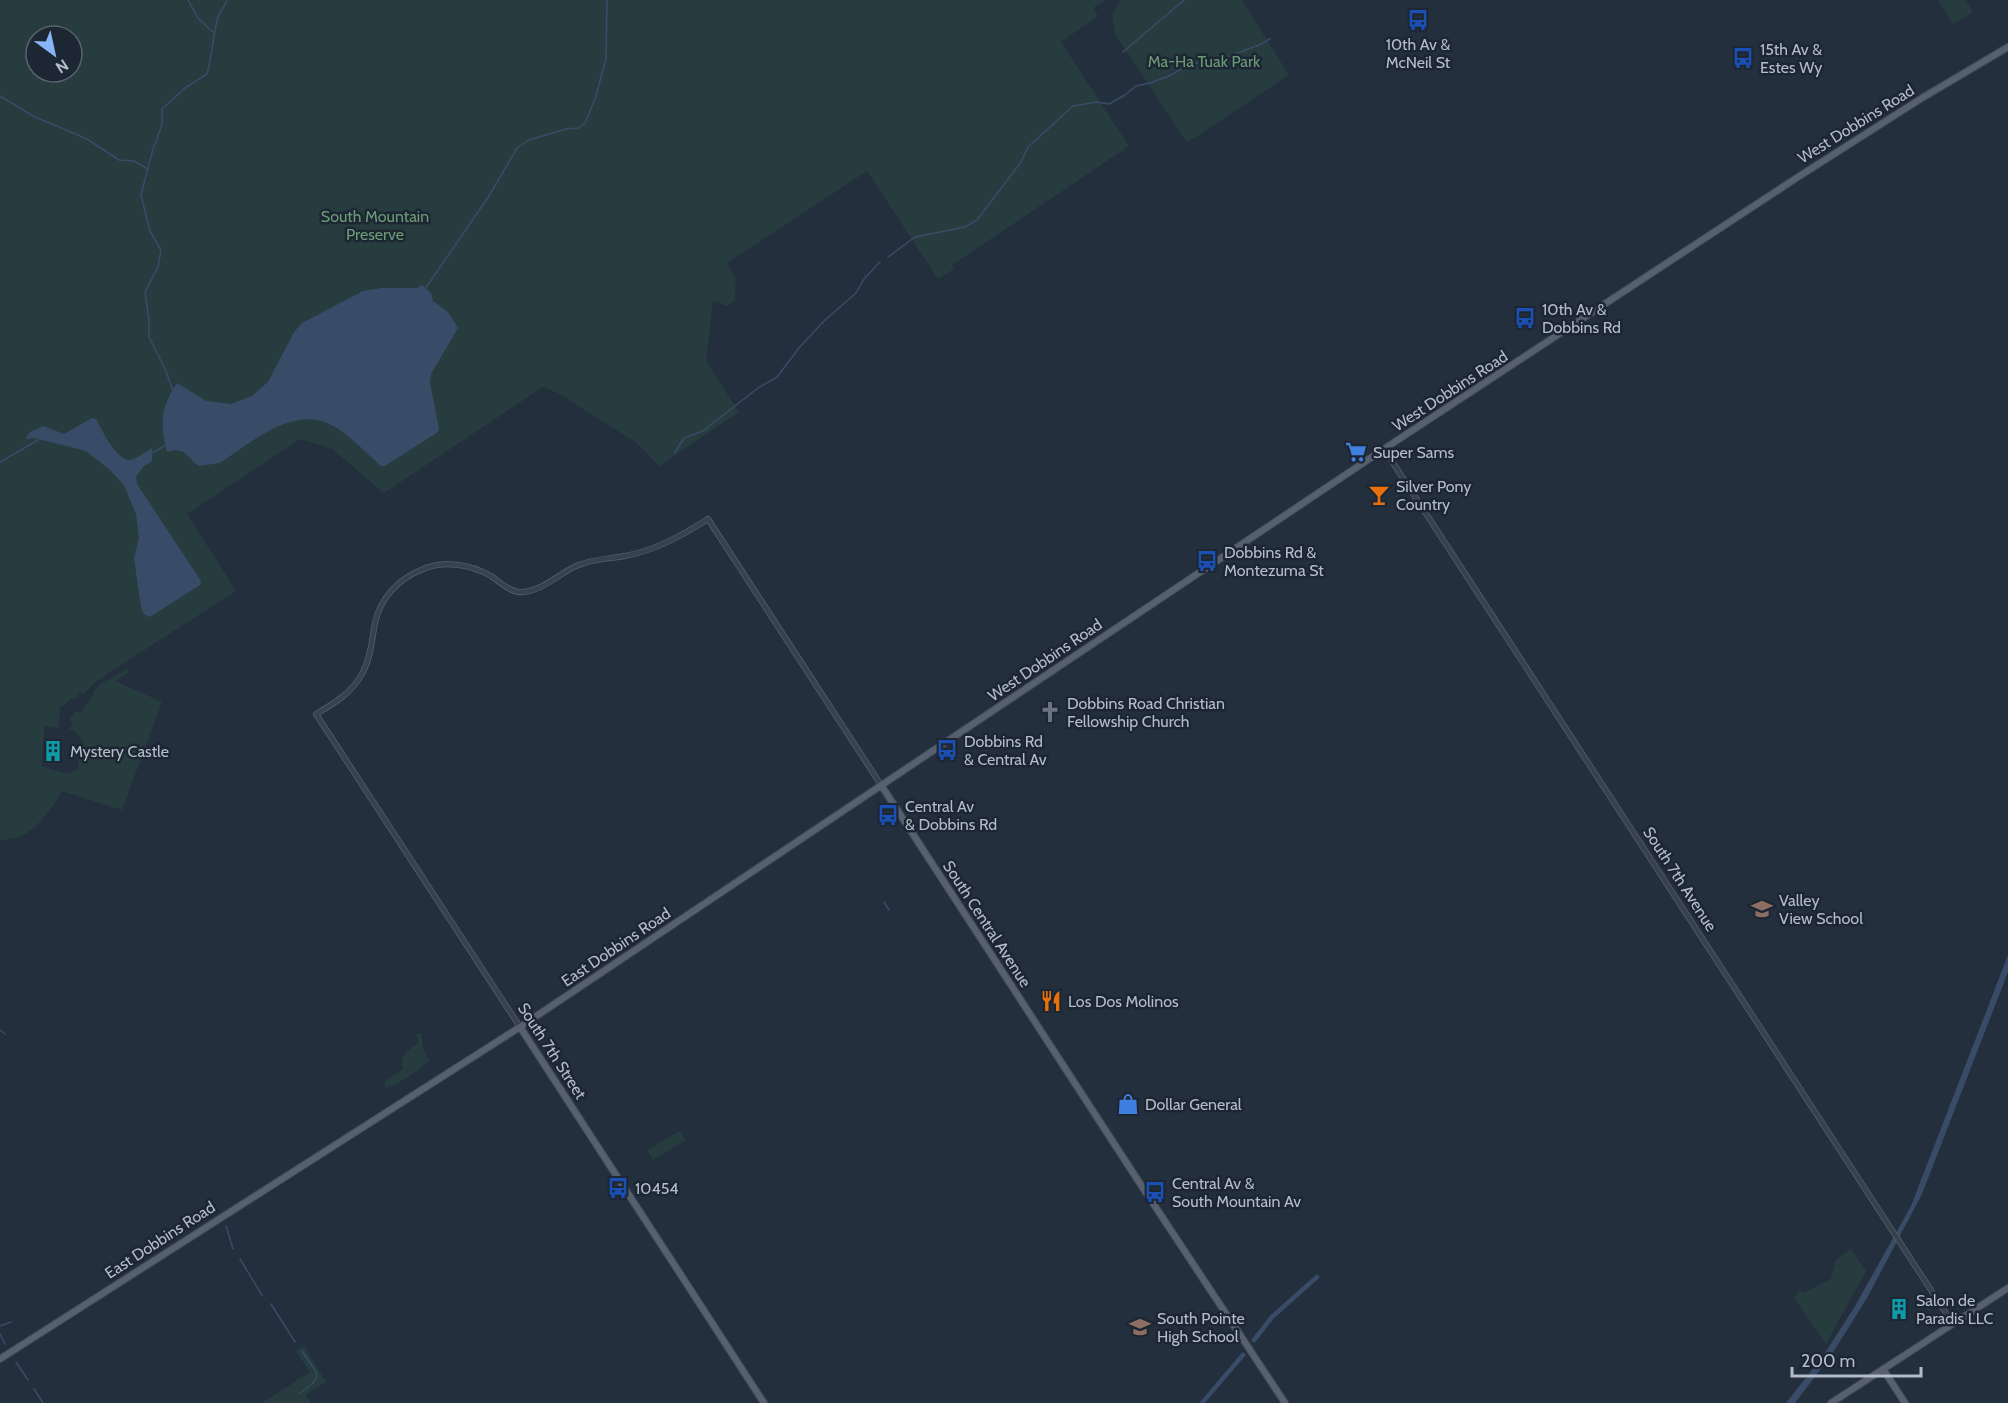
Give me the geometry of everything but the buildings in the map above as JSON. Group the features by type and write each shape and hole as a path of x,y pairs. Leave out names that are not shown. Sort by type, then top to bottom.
{"main road":[{"name":"West Dobbins Road","path":"881,785 1817,164 2008,47"},
{"name":"East Dobbins Road","path":"0,1359 520,1027 881,785"},
{"name":"South Central Avenue","path":"881,785 1285,1403"},
{"name":"South 7th Street","path":"520,1027 764,1403"},
{"path":"1831,1403 2008,1288"},
{"path":"1883,1369 1905,1403"}],"street":[{"name":"South 7th Avenue","path":"1384,450 1953,1324"},
{"name":"South Central Avenue","path":"316,714 343,696 359,679 367,662 380,606 393,589 410,575 435,566 449,564 464,566 490,575 507,588 532,591 577,566 640,552 667,543 708,519 881,785"},
{"name":"South 7th Street","path":"316,714 520,1027"}],"green space":[{"name":"South Mountain Preserve","path":"0,0 1106,0 1093,8 1098,16 1061,42 1129,146 952,265 954,269 938,279 867,171 727,263 736,278 735,300 727,306 713,301 706,361 739,412 659,466 637,443 558,393 543,387 384,493 331,448 300,439 187,514 236,591 107,674 84,694 81,692 74,700 72,698 60,708 59,728 45,726 41,766 67,774 77,770 83,741 76,732 69,729 73,723 70,719 75,711 81,712 94,694 93,692 102,683 127,669 129,672 115,681 162,702 122,810 62,791 44,817 26,834 0,841"},
{"name":"Ma-Ha Tuak Park","path":"1121,0 1242,0 1289,75 1190,141 1186,141 1115,34 1112,16"},
{"path":"1938,0 1966,0 1973,12 1953,24"},
{"path":"421,1033 423,1048 429,1060 409,1076 386,1088 385,1081 403,1069 403,1057 419,1042 416,1034"},
{"path":"680,1131 686,1140 653,1160 647,1150"},
{"path":"1851,1249 1866,1271 1826,1344 1794,1298 1799,1291 1803,1293 1831,1279 1836,1260"},
{"path":"304,1346 326,1382 306,1394 311,1403 262,1403 310,1372 296,1351"}],"water":[{"path":"422,285 431,293 433,301 448,312 458,328 431,374 430,383 438,432 385,466 381,466 337,428 317,420 287,423 273,429 220,463 199,466 182,451 167,452 163,416 167,401 177,383 206,401 231,404 252,396 268,382 294,332 302,323 363,291 382,288 417,288"},
{"path":"92,418 96,419 110,444 125,459 138,457 152,448 152,461 143,467 136,477 137,484 201,581 200,585 150,617 144,614 141,607 134,558 139,538 136,514 124,485 109,469 86,451 26,438 30,432 43,426 64,434"},
{"path":"2008,955 2008,972 1922,1194 1867,1298 1832,1354 1795,1403 1786,1403 1823,1356 1854,1308 1911,1206"}],"waterway":[{"path":"188,0 198,18 213,32"},
{"path":"173,391 149,337 145,292 158,267 161,250 150,231 141,195 162,125 162,109 185,88 207,74 218,17 227,0"},
{"path":"425,289 489,196 517,148 529,140 566,129 578,128 585,123 595,99 606,59 607,0"},
{"path":"1123,52 1184,0"},
{"path":"888,257 915,237 965,227 977,220 1021,162 1028,147 1073,106 1097,102 1109,104 1136,86 1169,76 1192,63 1211,63 1270,39"},
{"path":"0,96 33,116 87,139 119,160 134,161 148,169"},
{"path":"675,452 684,438 703,431 758,388 777,377 799,348 824,321 856,293 864,279 880,262"},
{"path":"0,462 38,440"},
{"path":"152,453 166,445"},
{"path":"884,902 889,910"},
{"path":"0,1030 5,1034"},
{"path":"209,1202 214,1210"},
{"path":"226,1226 233,1249"},
{"path":"240,1259 262,1295"},
{"path":"1254,1340 1272,1317 1317,1277"},
{"path":"271,1304 295,1342"},
{"path":"0,1326 11,1322"},
{"path":"0,1334 5,1344"},
{"path":"299,1394 313,1383 317,1376 302,1351"},
{"path":"1202,1403 1243,1355"},
{"path":"16,1362 28,1380"},
{"path":"34,1389 43,1403"}],"place":[{"name":"10th Av & McNeil St","path":"1418,20"},
{"name":"15th Av & Estes Wy","path":"1743,58"},
{"name":"10th Av & Dobbins Rd","path":"1525,318"},
{"name":"Super Sams","path":"1356,452"},
{"name":"Silver Pony Country","path":"1379,495"},
{"name":"Dobbins Rd & Montezuma St","path":"1207,561"},
{"name":"Dobbins Road Christian Fellowship Church","path":"1050,712"},
{"name":"Dobbins Rd & Central Av","path":"947,750"},
{"name":"Mystery Castle","path":"53,751"},
{"name":"Central Av & Dobbins Rd","path":"888,815"},
{"name":"Valley View School","path":"1762,909"},
{"name":"Los Dos Molinos","path":"1051,1001"},
{"name":"Dollar General","path":"1128,1104"},
{"name":"10454","path":"618,1188"},
{"name":"Central Av & South Mountain Av","path":"1155,1192"},
{"name":"Salon de Paradis LLC","path":"1899,1309"},
{"name":"South Pointe High School","path":"1140,1327"}]}
